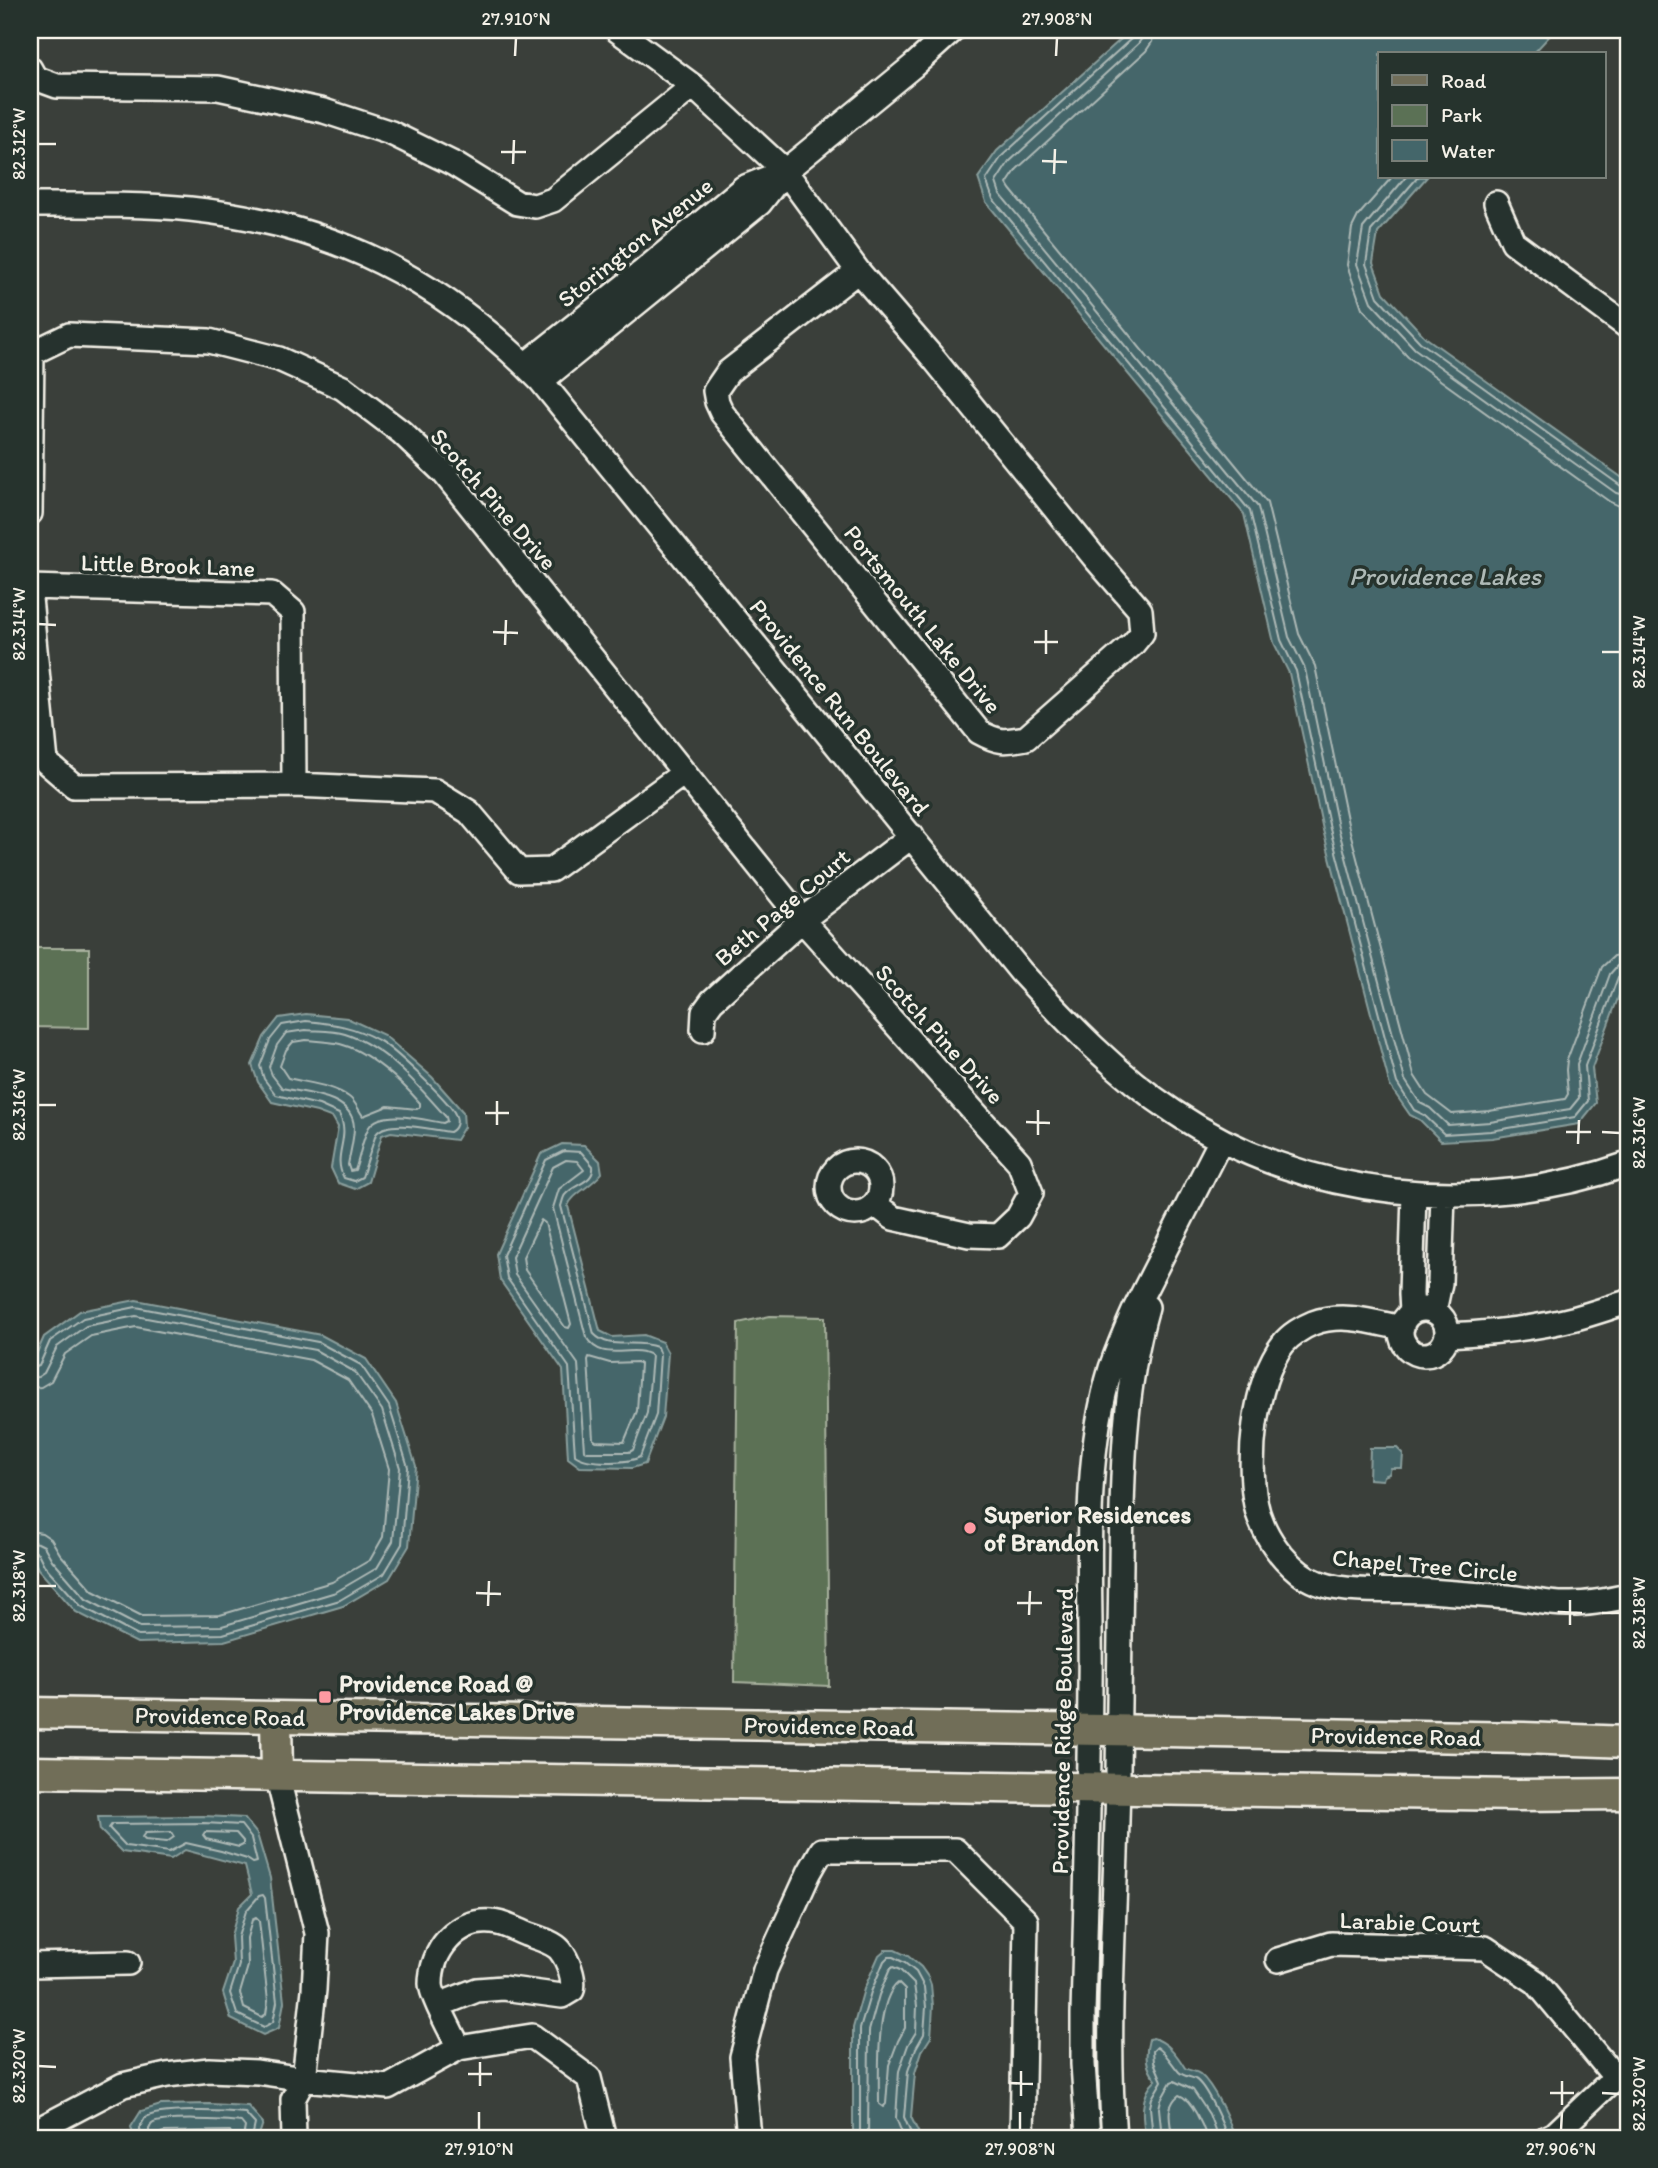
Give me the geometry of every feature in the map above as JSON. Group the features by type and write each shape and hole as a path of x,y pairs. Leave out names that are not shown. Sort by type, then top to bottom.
{"main road":[{"name":"Providence Road","path":"30,1713 1104,1730 1628,1742"},
{"path":"276,1717 276,1775"},
{"path":"30,1772 1518,1795 1628,1794"}],"street":[{"name":"Portsmouth Lake Drive","path":"617,30 693,86 785,171 858,271 934,359 1140,610 1142,633 1133,645 1026,738 995,741 979,732 722,413 717,402 715,391 728,372 858,271"},
{"name":"Storington Avenue","path":"533,373 760,203 785,171 953,30"},
{"path":"30,69 35,78 57,86 218,88 324,111 391,133 454,164 517,203 535,206 553,200 693,86"},
{"path":"1496,203 1513,242 1628,327"},
{"name":"Providence Run Boulevard","path":"30,205 188,209 257,219 301,230 364,253 409,277 494,337 533,373 1021,972 1094,1048 1166,1107 1221,1140 1280,1164 1362,1186 1414,1193 1498,1191 1549,1184 1628,1164"},
{"name":"Scotch Pine Drive","path":"30,513 32,353 69,335 209,341 279,359 343,388 401,432 444,473 802,920 1019,1162 1031,1193 1018,1217 998,1236 969,1235 893,1218 875,1204"},
{"name":"Little Brook Lane","path":"30,587 272,594 293,612 294,785"},
{"path":"30,598 46,762 74,786 294,785 435,791 469,812 519,871 551,870 684,773"},
{"name":"Beth Page Court","path":"703,1030 704,1012 712,1001 802,920 912,836"},
{"name":"Providence Ridge Boulevard","path":"1114,2138 1111,2021 1118,1788 1104,1730 1091,1506 1099,1424 1111,1368 1122,1338 1221,1140"},
{"path":"1414,1193 1411,1294 1416,1317"},
{"path":"1416,1317 1444,1321 1447,1335 1436,1353 1421,1355 1408,1349 1404,1343 1416,1317 1440,1283 1443,1194"},
{"path":"1447,1335 1530,1328 1578,1318 1628,1302"},
{"name":"Chapel Tree Circle","path":"1416,1317 1327,1319 1304,1328 1283,1343 1269,1369 1256,1418 1252,1478 1258,1512 1268,1536 1279,1552 1307,1578 1339,1588 1417,1590 1555,1604 1628,1596"},
{"name":"Providence Ridge Boulevard","path":"1088,2138 1083,2014 1088,1787 1104,1730"},
{"path":"276,1775 317,1933 304,2080 293,2099 294,2138"},
{"path":"749,2138 742,2057 765,1970 808,1873 822,1850 955,1850 1026,1921 1022,2138"},
{"path":"439,2006 477,1990 503,1988 562,1996 572,1990 575,1983 560,1950 544,1940 491,1922 461,1926 438,1951 430,1986 439,2006 459,2048"},
{"name":"Larabie Court","path":"1278,1960 1331,1944 1485,1948 1536,1982 1622,2071"},
{"path":"30,1965 128,1963"},
{"path":"30,2134 123,2085 167,2075 209,2070 257,2072 304,2080 388,2087 459,2048 532,2036 589,2078 604,2138"},
{"path":"1546,2138 1556,2133 1622,2071"}],"green space":[{"path":"30,948 89,948 89,1028 30,1027"},
{"path":"770,1316 825,1317 829,1686 734,1682 738,1323"}],"water":[{"name":"Providence Lakes","path":"1131,30 1555,30 1535,52 1378,52 1378,178 1426,178 1378,233 1373,263 1384,293 1425,337 1628,482 1628,971 1592,1068 1596,1103 1579,1124 1492,1138 1441,1141 1420,1120 1410,1115 1390,1086 1323,830 1289,673 1274,643 1244,514 986,202 978,178 997,151"},
{"path":"306,1014 347,1018 384,1035 432,1077 463,1112 464,1127 456,1140 391,1132 382,1135 368,1182 355,1189 338,1183 331,1168 338,1127 333,1118 272,1102 258,1082 252,1065 264,1037 279,1018"},
{"path":"562,1144 584,1145 600,1161 602,1173 568,1206 600,1331 612,1337 644,1335 662,1342 668,1353 663,1417 645,1464 632,1468 580,1467 568,1458 563,1370 500,1280 496,1254 541,1154"},
{"path":"136,1300 321,1335 366,1359 396,1403 416,1466 409,1546 389,1579 343,1606 224,1641 137,1643 76,1612 38,1569 30,1551 30,1368 44,1337 80,1311"},
{"path":"1370,1448 1397,1448 1403,1454 1402,1468 1391,1468 1383,1480 1369,1479"},
{"path":"98,1817 244,1818 257,1834 270,1878 284,2002 279,2028 263,2035 231,2019 223,1993 233,1963 231,1936 239,1907 252,1894 245,1866 185,1850 171,1859 122,1852 100,1830"},
{"path":"885,1950 895,1950 908,1956 921,1967 931,1985 931,2037 922,2051 915,2073 911,2117 921,2138 853,2138 853,2028 864,1989 879,1955"},
{"path":"1153,2038 1168,2046 1185,2068 1205,2079 1221,2104 1234,2138 1146,2138 1144,2100 1156,2080 1147,2060 1149,2039"},
{"path":"161,2105 248,2106 263,2123 258,2138 134,2138 131,2127 141,2111"}],"place":[{"name":"Superior Residences of Brandon","path":"970,1528"},
{"name":"Providence Road @ Providence Lakes Drive","path":"325,1697"}]}
